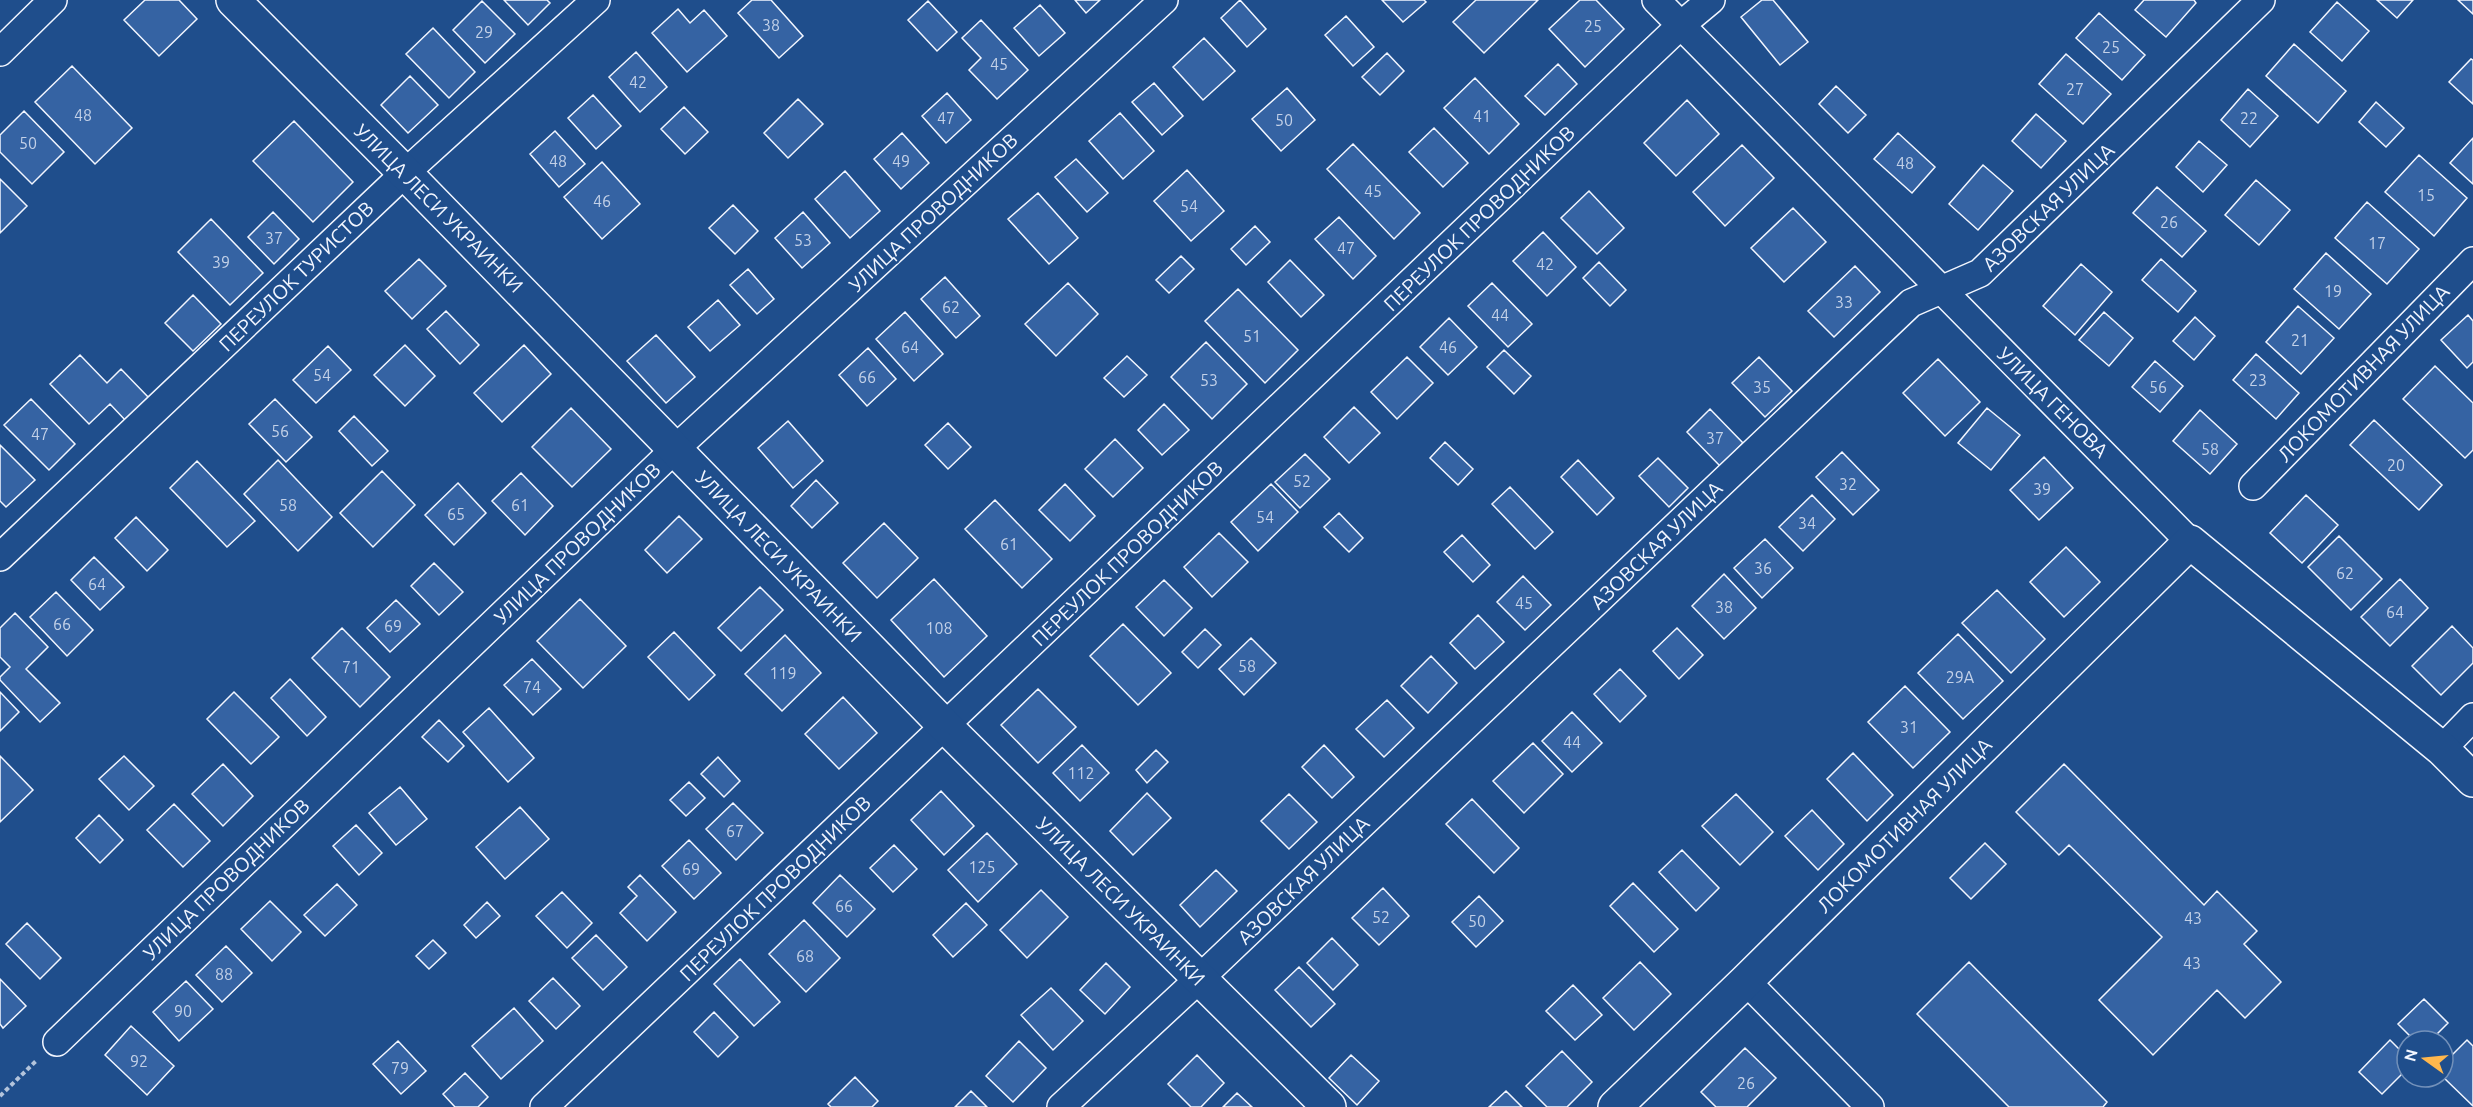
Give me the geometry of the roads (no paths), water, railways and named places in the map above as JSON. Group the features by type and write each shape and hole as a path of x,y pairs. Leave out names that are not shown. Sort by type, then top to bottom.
{"main road":[{"name":"УЛИЦА ЛЕСИ УКРАИНКИ","path":"233,0 945,726 1329,1107"},
{"name":"УЛИЦА ГЕНОВА","path":"2190,542 2442,749 2473,780"},
{"name":"ЛОКОМОТИВНАЯ УЛИЦА","path":"1615,1107 1746,981 2190,542"}],"street":[{"path":"0,52 53,0"},
{"name":"ПЕРЕУЛОК ТУРИСТОВ","path":"0,557 405,173 596,0"},
{"name":"УЛИЦА ПРОВОДНИКОВ","path":"57,1042 675,449 1164,0"},
{"name":"УЛИЦА ГЕНОВА","path":"1656,0 2190,542"},
{"name":"ПЕРЕУЛОК ПРОВОДНИКОВ","path":"544,1107 1682,25 1711,0"},
{"name":"АЗОВСКАЯ УЛИЦА","path":"1061,1107 1199,979 1911,303 1980,273 2260,0"},
{"name":"ЛОКОМОТИВНАЯ УЛИЦА","path":"2253,486 2473,261"},
{"path":"2442,749 2473,717"},
{"path":"1746,981 1870,1107"}]}
